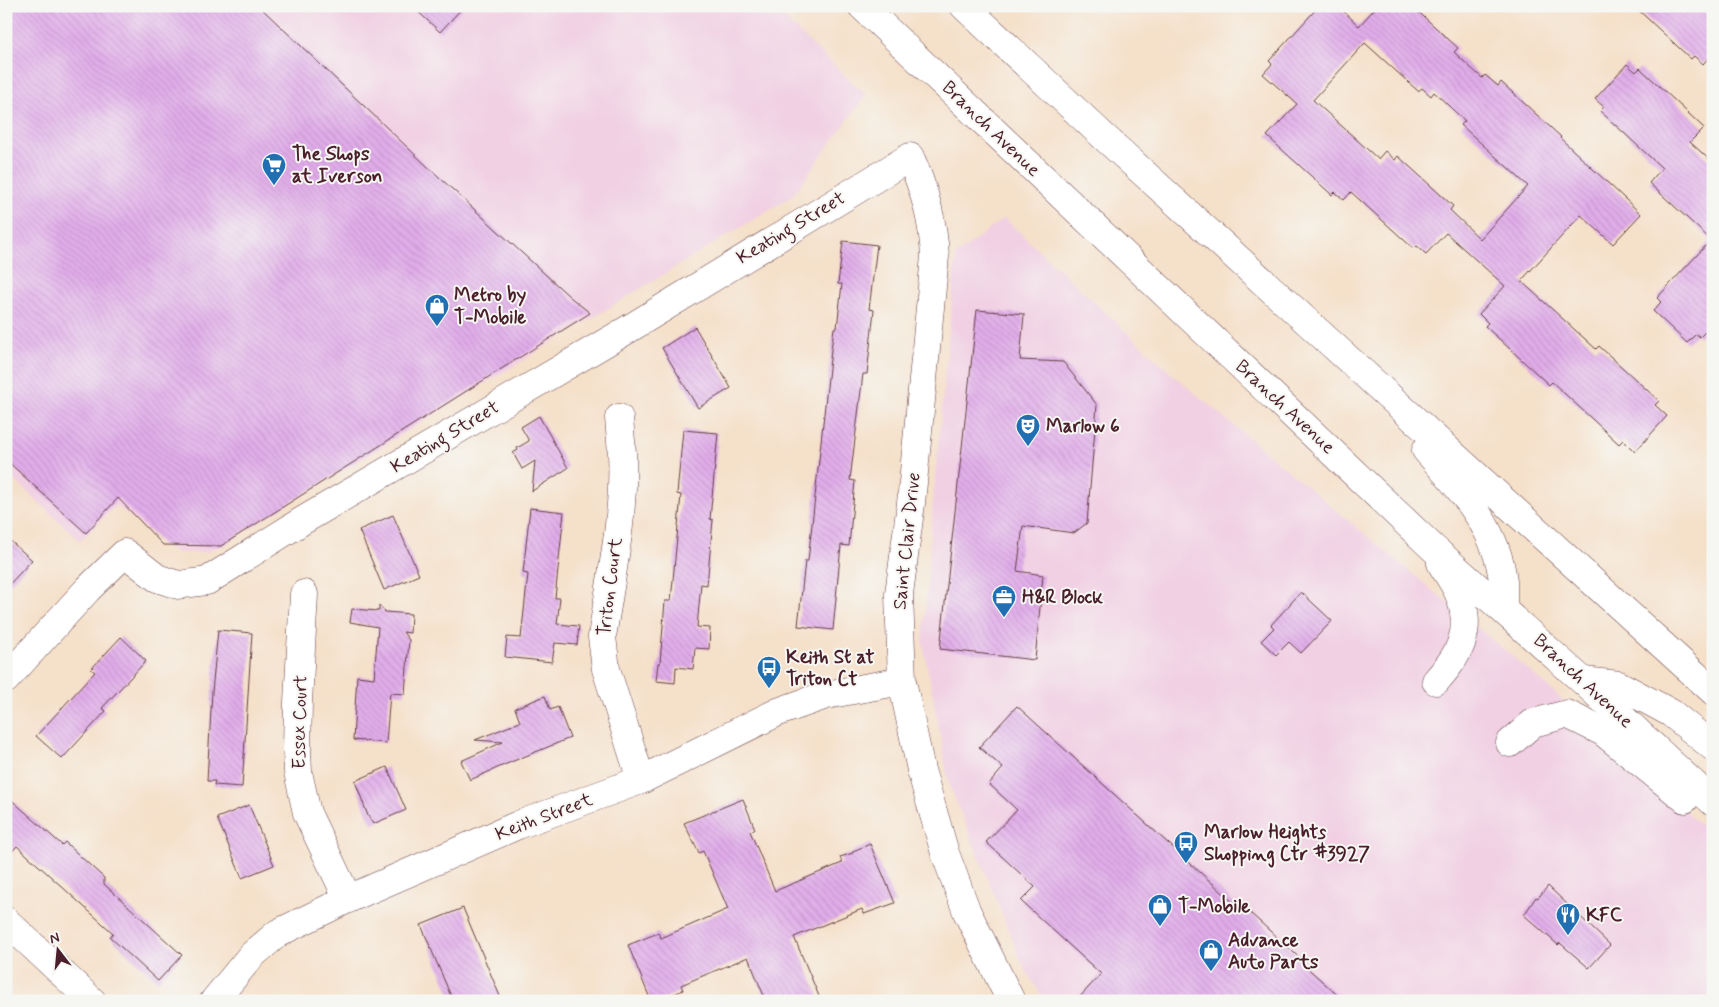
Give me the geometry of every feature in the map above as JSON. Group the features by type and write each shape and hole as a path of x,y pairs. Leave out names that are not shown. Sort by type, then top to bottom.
{"main road":[{"name":"Branch Avenue","path":"862,6 1432,546 1503,608 1713,802"},
{"path":"964,6 1097,131 1713,691"},
{"name":"Keating Street","path":"6,679 88,589 126,553 157,578 178,585 207,581 910,157"},
{"name":"Saint Clair Drive","path":"910,157 922,183 929,208 935,256 911,504 899,594 902,681 921,770 945,853 967,912 1011,1001"},
{"path":"1342,354 1477,511 1488,530 1496,550 1502,581 1503,608"},
{"name":"Triton Court","path":"619,418 622,453 621,486 617,533 602,637 602,651 641,780"},
{"path":"1432,546 1460,596 1466,624 1462,645 1447,669 1436,681"},
{"name":"Essex Court","path":"304,594 298,702 298,772 307,813 348,900"},
{"name":"Keith Street","path":"214,1001 251,956 278,933 348,900 518,825 641,780 778,712 826,694 902,681"},
{"path":"1583,681 1619,685 1671,714 1713,747"},
{"path":"1510,743 1533,723 1567,714 1603,732 1713,820"},
{"path":"6,921 92,1001"}],"shaded area":[{"path":"6,6 771,6 866,95 792,196 221,545 207,552 177,553 116,505 80,541 6,472"},
{"path":"1004,218 1173,375 1523,665 1642,770 1713,837 1713,1001 1045,1001 1024,968 949,784 923,643 932,512 956,255"}],"building":[{"path":"6,6 259,6 427,166 570,297 590,313 221,546 163,545 118,498 86,533 6,460"},
{"path":"412,6 464,6 440,32"},
{"path":"1319,6 1338,6 1359,26 1377,6 1412,6 1458,48 1454,52 1482,78 1485,75 1498,86 1501,82 1641,214 1613,244 1581,215 1521,281 1596,349 1599,346 1659,401 1655,405 1667,416 1635,452 1623,440 1619,444 1552,382 1549,385 1485,326 1488,323 1479,314 1505,286 1446,233 1426,254 1417,246 1414,249 1351,192 1344,200 1335,192 1332,195 1267,136 1297,104 1263,74 1272,64 1269,61","holes":["1365,43 1418,91 1422,88 1431,96 1434,92 1465,121 1461,125 1528,186 1480,239 1450,210 1453,206 1398,156 1395,160 1385,151 1378,159 1313,100"]},
{"path":"1634,6 1713,6 1713,53 1703,64 1694,56 1691,59"},
{"path":"1627,64 1636,72 1640,68 1704,128 1690,142 1713,163 1713,324 1700,337 1696,334 1687,343 1653,311 1661,302 1657,298 1711,240 1649,183 1662,168 1600,111 1604,107 1595,99"},
{"path":"843,241 877,245 869,309 874,310 867,374 863,374 850,480 855,481 849,546 841,545 833,630 798,626 805,561 808,561 831,350 834,328 837,328 842,284 838,284"},
{"name":"Marlow 6","path":"977,310 1024,314 1020,360 1063,362 1097,405 1087,523 1074,533 1023,526 1017,571 1043,575 1035,660 940,649"},
{"path":"695,327 731,388 698,408 662,348"},
{"path":"539,416 568,468 532,491 535,461 522,469 513,453 518,450 517,448 529,441 521,427"},
{"path":"683,430 718,433 710,519 713,520 707,585 701,584 697,627 710,628 709,649 695,648 693,669 676,667 675,683 656,681 658,663 660,663 665,601 671,601 681,495 677,494"},
{"path":"530,508 564,512 555,598 560,598 557,624 579,626 577,645 555,643 552,662 505,657 507,637 521,638 528,574 523,573"},
{"path":"393,515 419,575 384,590 359,530"},
{"path":"6,537 32,560 6,588"},
{"path":"1301,592 1332,621 1301,653 1289,642 1276,655 1261,641 1274,628 1271,625"},
{"path":"379,605 385,612 411,614 410,633 403,632 409,640 405,694 390,693 386,743 353,740 357,676 374,678 378,627 350,622 352,609 379,611"},
{"path":"218,630 252,633 242,787 214,785 215,781 207,781"},
{"path":"121,637 146,661 102,708 106,711 62,759 36,736 95,672 91,669"},
{"path":"545,696 550,710 558,707 570,738 470,780 461,761 503,742 475,740 520,722 515,708"},
{"path":"1017,706 1234,903 1237,901 1344,1001 1076,1001 1101,974 1021,901 1035,887 986,842 1017,810 989,784 1003,768 979,747"},
{"path":"387,767 406,810 373,824 368,816 355,781"},
{"path":"6,795 62,845 65,842 104,878 104,884 182,955 158,981 110,937 113,933 17,846 6,858"},
{"path":"743,799 755,829 750,831 775,891 842,863 840,857 870,844 895,903 864,914 862,909 794,937 821,1001 766,1001 748,957 681,985 683,990 659,1001 651,1001 628,945 658,933 661,938 728,909 703,851 699,853 684,823"},
{"path":"249,805 274,865 242,878 217,818"},
{"path":"1548,886 1610,945 1589,968 1560,943 1558,945 1524,915 1536,897 1538,898"},
{"path":"463,908 502,1001 453,1001 421,925"}],"place":[{"name":"The Shops at Iverson","path":"274,186"},
{"name":"Metro by T-Mobile","path":"437,327"},
{"name":"Marlow 6","path":"1028,447"},
{"name":"H&R Block","path":"1004,618"},
{"name":"Keith St at Triton Ct","path":"769,689"},
{"name":"Marlow Heights Shopping Ctr #3927","path":"1186,864"},
{"name":"T-Mobile","path":"1160,927"},
{"name":"KFC","path":"1568,936"},
{"name":"Advance Auto Parts","path":"1211,972"}]}
